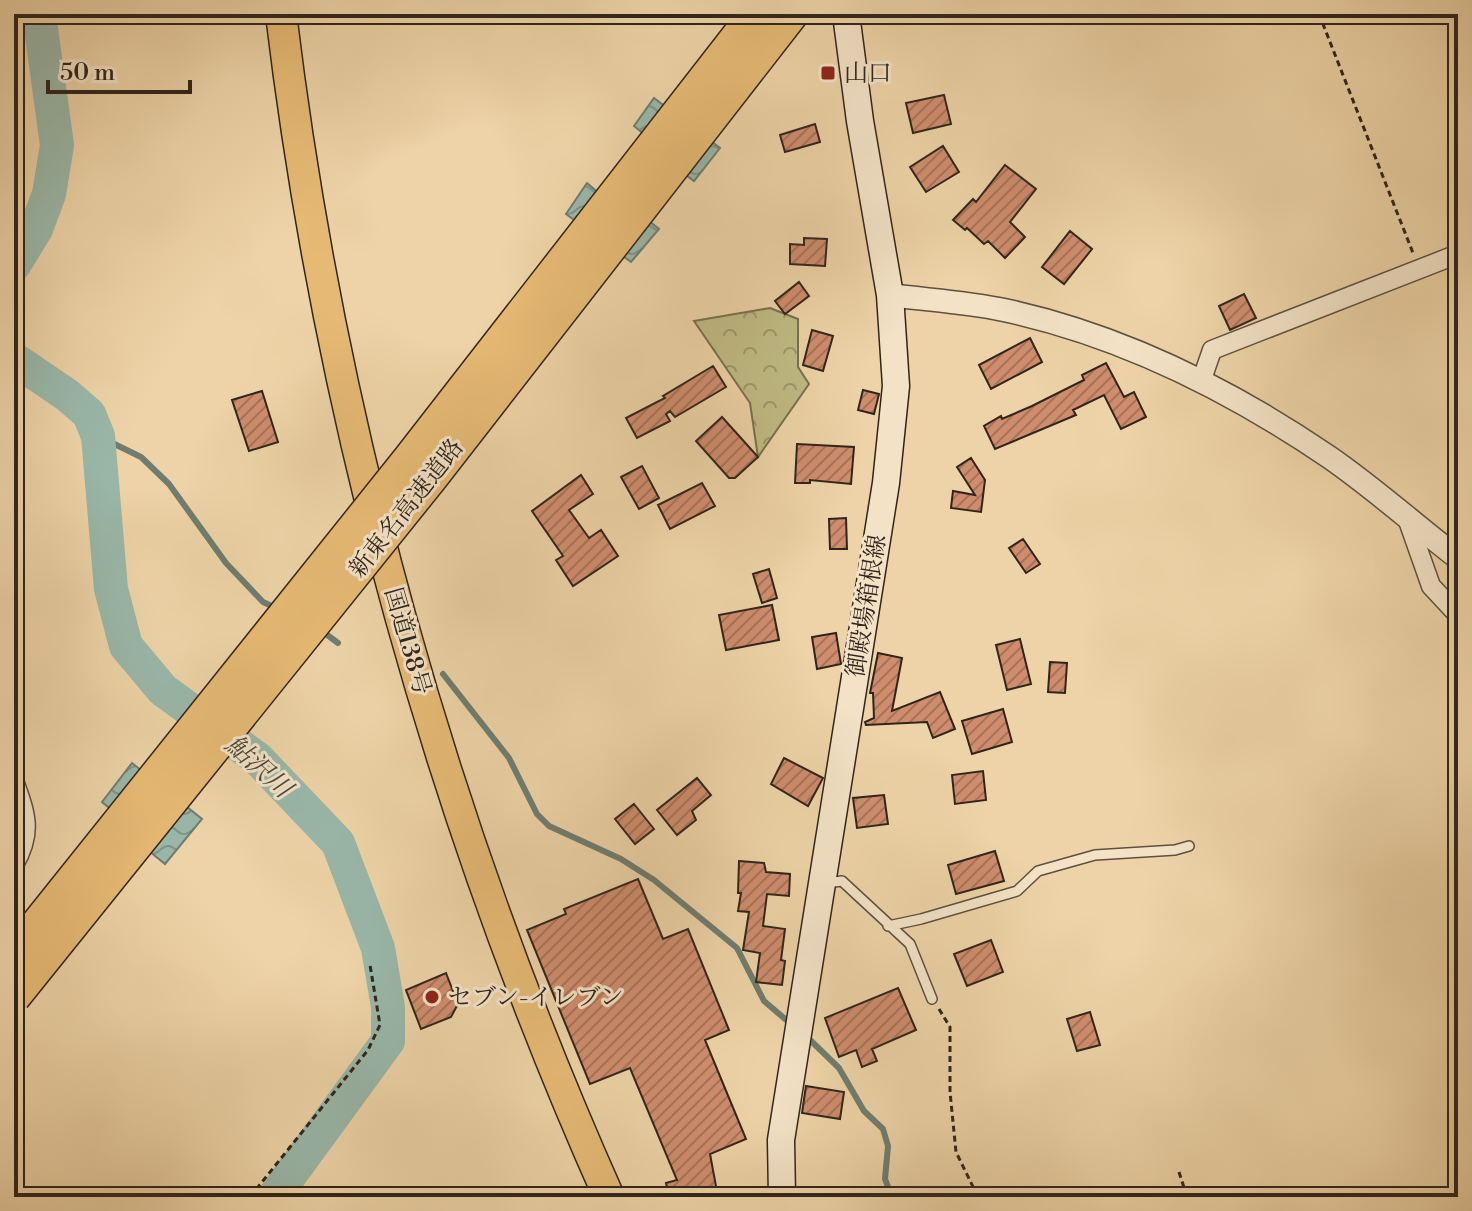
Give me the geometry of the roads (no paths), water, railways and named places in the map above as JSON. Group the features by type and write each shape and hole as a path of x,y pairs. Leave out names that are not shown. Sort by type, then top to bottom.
{"highway":[{"name":"国道138号","path":"281,14 313,234 348,405 387,569 431,721 482,879 571,1111 609,1197"},
{"name":"新東名高速道路","path":"14,953 409,459 755,14"},
{"name":"新東名高速道路","path":"14,997 432,477 792,14"}],"main road":[{"name":"御殿場箱根線","path":"782,1197 781,1140 886,483 896,386 890,295 860,121 846,14"}],"street":[{"path":"1201,382 1212,350 1458,254"},
{"path":"890,295 1004,310 1092,336 1181,371 1263,415 1320,451 1458,558"},
{"path":"1407,518 1431,586 1458,615"},
{"path":"14,781 26,814 25,841 14,865"}],"lane":[{"path":"888,926 1017,891 1038,871 1095,855 1175,850 1189,846"},
{"path":"820,883 842,881 910,944 932,999"}],"water":[{"path":"654,98 720,148 694,181 642,142 645,135 634,126"},
{"path":"587,183 601,195 607,188 659,229 631,262 566,214"},
{"path":"132,763 202,819 165,864 110,819 114,812 102,802"}],"waterway":[{"name":"鮎沢川","path":"14,265 36,229 49,194 57,145 39,14"},
{"name":"鮎沢川","path":"14,359 89,414 98,436 111,589 126,646 163,690 258,759 338,843 378,948 388,1007 388,1041 274,1197"},
{"path":"98,436 141,457 169,484 226,563 263,602 276,608"},
{"path":"322,631 338,643"},
{"path":"443,674 509,758 537,814 549,826 621,859 654,880 737,948 764,1001 791,1024"},
{"path":"806,1036 839,1068 864,1111 883,1129 888,1146 885,1179 892,1197"}],"place":[{"name":"山口","path":"828,73"},
{"name":"セブン-イレブン","path":"432,997"}]}
